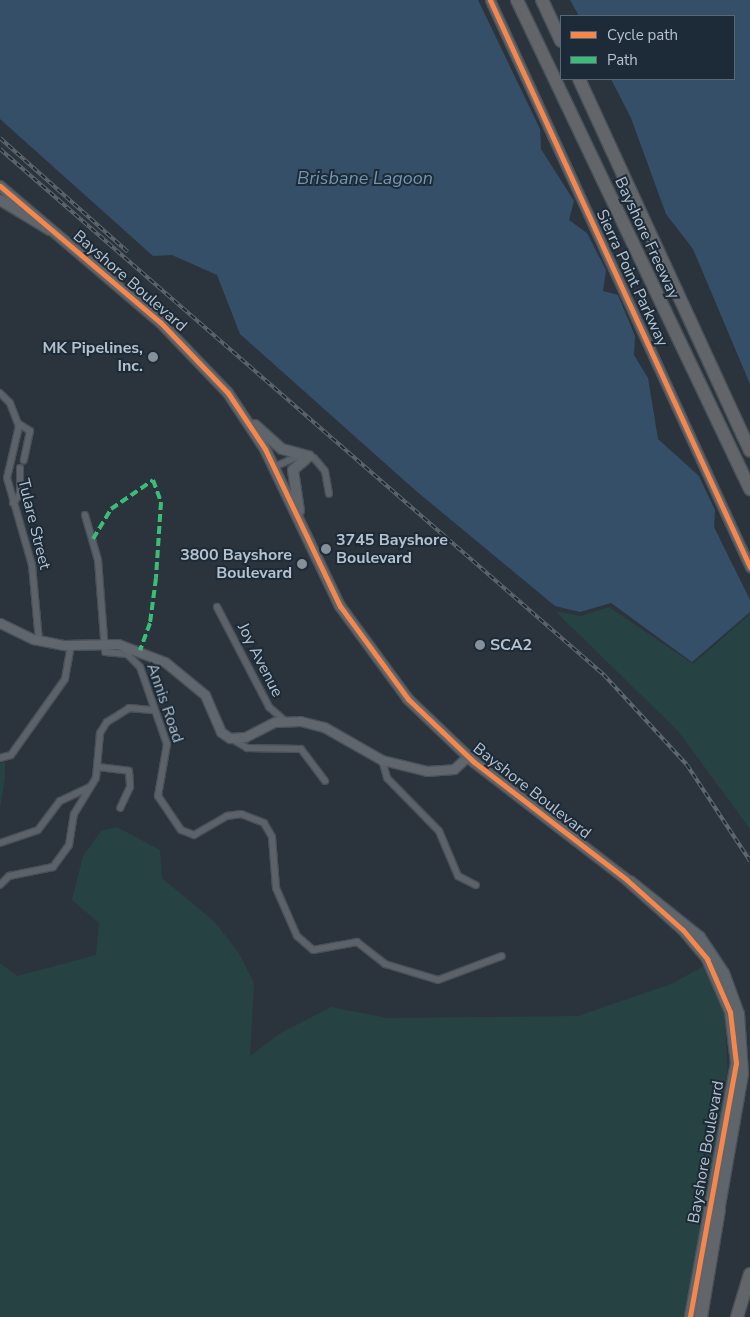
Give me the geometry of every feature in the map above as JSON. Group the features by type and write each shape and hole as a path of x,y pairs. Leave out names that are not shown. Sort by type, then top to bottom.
{"highway":[{"name":"Bayshore Freeway","path":"517,0 750,489"},
{"path":"542,0 560,39"},
{"name":"Bayshore Freeway","path":"579,80 750,451"},
{"path":"701,1317 719,1210"},
{"path":"738,1317 750,1274"}],"main road":[{"name":"Bayshore Boulevard","path":"0,186 178,339 243,413 274,467 340,606 374,658 408,700 467,757 627,880 683,930 708,959 724,994 735,1037 734,1085 690,1317"},
{"name":"Bayshore Boulevard","path":"0,200 57,234"},
{"path":"243,413 282,449 309,456"},
{"path":"304,531 292,475 296,465 309,456"},
{"name":"Bayshore Boulevard","path":"627,880 644,888 700,937 721,967 737,1008 744,1068 719,1210 697,1317"}],"street":[{"name":"Sierra Point Parkway","path":"490,0 750,567"},
{"path":"0,393 18,424 30,431 24,460"},
{"name":"Tulare Street","path":"18,424 8,472 13,503 32,565 39,640"},
{"path":"274,467 309,456 322,466 329,494"},
{"path":"13,503 20,494 20,468"},
{"path":"85,515 98,560 103,643"},
{"name":"Joy Avenue","path":"217,607 269,707 284,721"},
{"path":"1,626 39,640 71,645 103,643 127,646 173,667 205,695 221,732 247,748 301,749 325,781"},
{"name":"Annis Road","path":"103,643 105,652 134,658 154,710 168,753 158,796 188,834 227,816 241,814 264,823 272,837 276,888 304,946 313,950 349,940 357,942 385,964 438,980 502,956"},
{"path":"0,758 11,755 65,678 71,645"},
{"path":"0,885 9,876 53,867 69,844 74,814 90,787 98,767 100,733 107,722 129,708 154,710"},
{"path":"230,738 284,721 320,725 382,760 440,772 458,767 467,757"},
{"path":"382,760 387,778 439,831 458,876 476,885"},
{"path":"98,767 129,771 130,787 120,808"},
{"path":"0,843 38,830 60,801 90,787"}],"green space":[{"path":"609,607 693,664 750,614 750,829 678,731 555,611 581,616"},
{"path":"5,762 5,778 0,808 0,763"},
{"path":"117,827 160,850 162,878 214,921 239,953 254,983 250,1056 279,1034 331,1007 387,1018 578,1016 671,984 706,965 725,1014 728,1080 684,1317 0,1317 0,963 17,976 96,955 99,923 72,900 83,856 101,831"}],"water":[{"name":"Brisbane Lagoon","path":"0,0 478,0 540,129 541,149 574,201 569,220 587,233 606,270 603,291 618,295 635,336 634,355 648,378 658,439 699,476 715,510 714,527 750,600 750,612 692,662 611,603 580,612 555,606 415,490 240,334 217,275 172,255 153,256 0,119"},
{"path":"570,0 750,0 750,384 693,249 666,214 631,118 612,80 735,80 735,15 578,15"}],"railway":[{"path":"0,138 128,252"},
{"path":"0,149 604,675 687,765 750,861"}],"marked path":[{"path":"93,539 111,509 153,480 161,502 156,578 150,623 140,650"}],"cycle path":[{"path":"490,0 750,567"},
{"path":"0,186 160,322 228,393 265,449 340,606 408,699 474,762 627,880 683,930 707,959 730,1012 736,1063 690,1317"}],"place":[{"name":"MK Pipelines, Inc.","path":"153,357"},
{"name":"3745 Bayshore Boulevard","path":"326,549"},
{"name":"3800 Bayshore Boulevard","path":"302,564"},
{"name":"SCA2","path":"480,645"}]}
